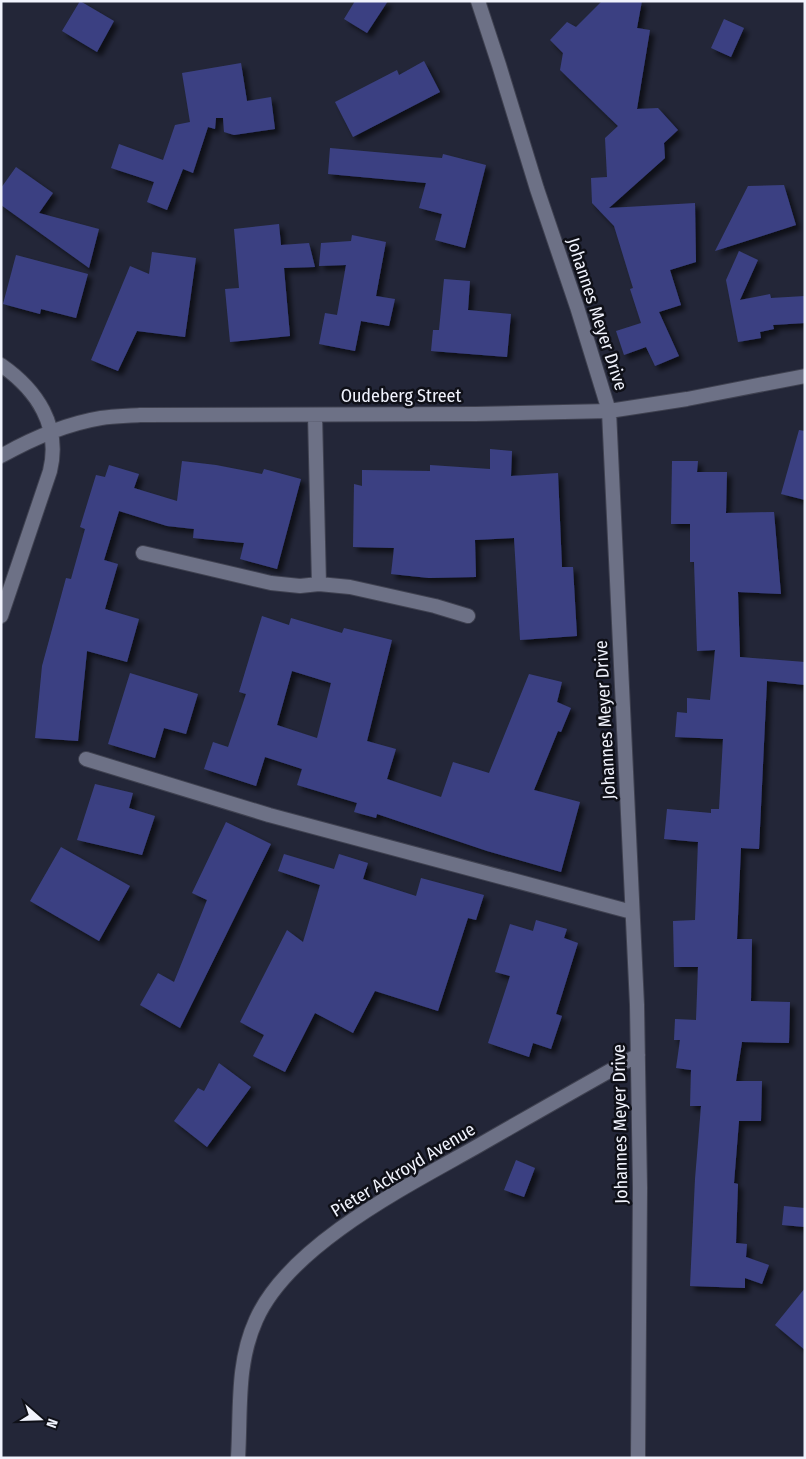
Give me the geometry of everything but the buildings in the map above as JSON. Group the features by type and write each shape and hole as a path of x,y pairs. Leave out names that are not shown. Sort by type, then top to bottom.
{"street":[{"name":"Johannes Meyer Drive","path":"478,1 609,411 638,1055 640,1188 638,1458"},
{"path":"1,365 25,384 36,396 51,431 54,451 50,471 1,616"},
{"name":"Oudeberg Street","path":"1,456 25,442 51,431 103,418 140,415 475,414 609,411 687,399 805,376"},
{"path":"315,414 319,584"},
{"path":"143,553 271,584 300,586 319,584 350,587 468,616"},
{"path":"86,759 269,815 632,912"},
{"name":"Pieter Ackroyd Avenue","path":"238,1458 241,1378 249,1338 263,1307 286,1276 324,1241 378,1203 638,1055"}]}
